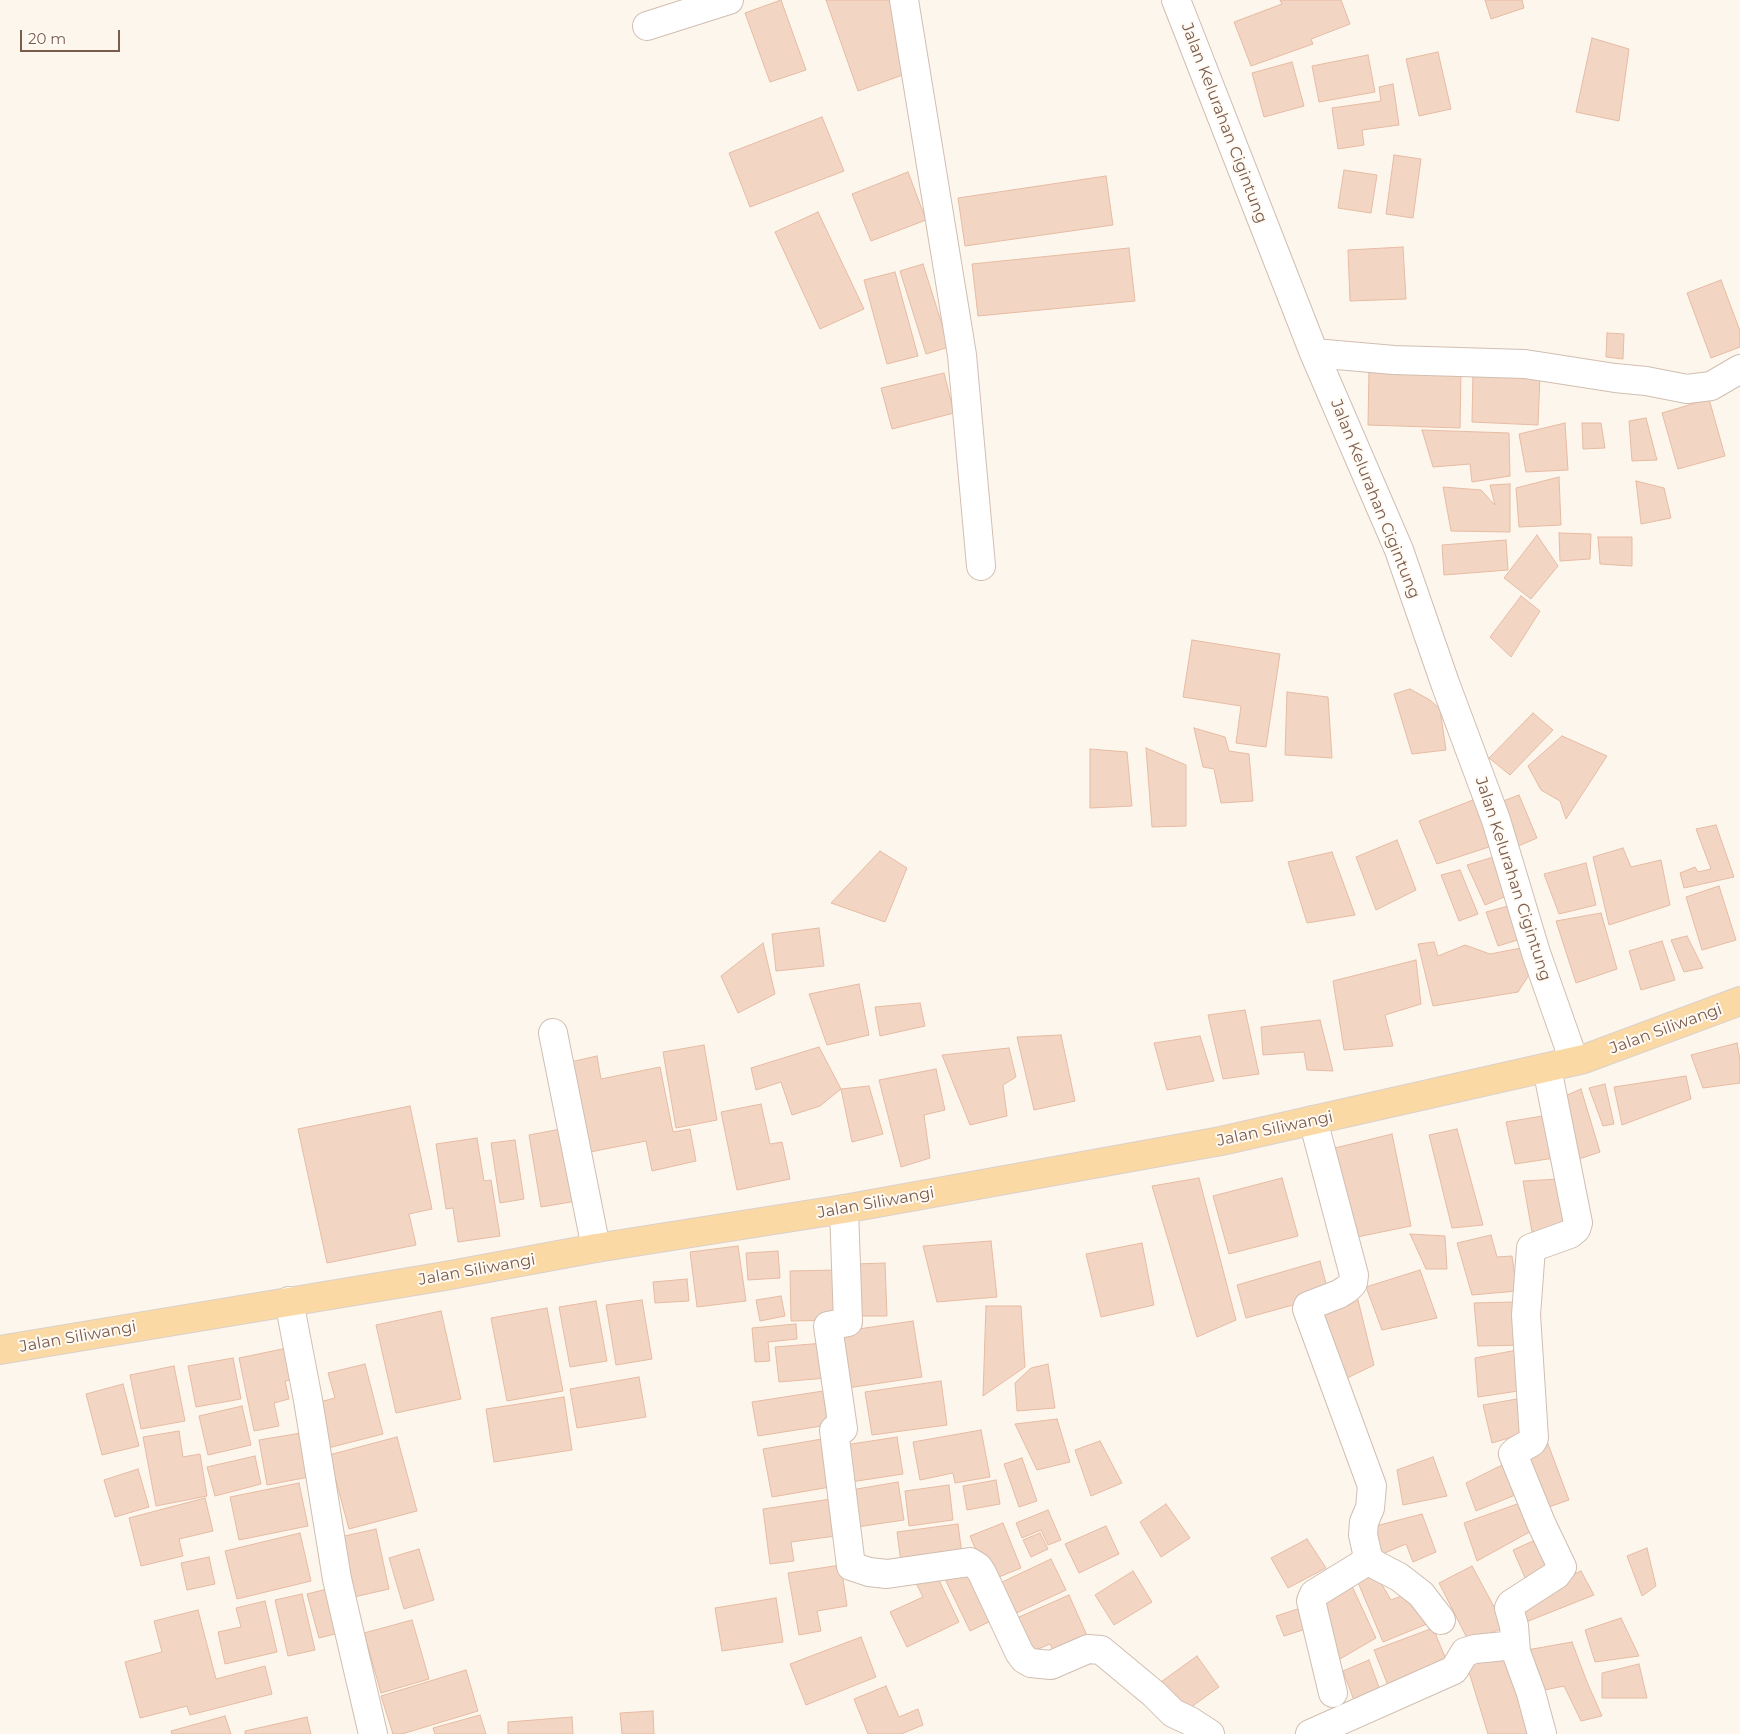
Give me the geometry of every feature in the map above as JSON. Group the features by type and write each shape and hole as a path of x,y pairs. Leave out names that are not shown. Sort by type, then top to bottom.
{"main road":[{"name":"Jalan Siliwangi","path":"0,1350 445,1276 596,1248 844,1209 1221,1141 1584,1059 1740,1001"}],"street":[{"path":"647,26 729,0"},
{"path":"904,0 962,355 981,566"},
{"name":"Jalan Kelurahan Cigintung","path":"1176,0 1314,352 1399,550 1445,683 1496,820 1536,953 1574,1061"},
{"path":"1314,352 1394,360 1525,364 1646,381 1687,389 1712,386 1740,369"},
{"path":"553,1033 596,1248"},
{"path":"1542,1734 1531,1693 1516,1652 1514,1626 1509,1608 1511,1604 1556,1575 1562,1567 1541,1523 1513,1454 1532,1442 1534,1438 1526,1315 1531,1248 1570,1234 1576,1229 1578,1223 1547,1068"},
{"path":"1313,1120 1354,1275 1352,1284 1347,1289 1308,1306 1307,1310 1372,1486 1370,1508 1364,1522 1363,1536 1368,1557 1374,1564 1399,1577 1421,1594 1441,1620"},
{"path":"844,1209 848,1322 828,1326 843,1429 834,1430 851,1566 869,1572 887,1574 970,1562 978,1567 982,1573 1024,1659 1031,1663 1051,1665 1088,1649 1100,1650 1154,1694 1173,1713 1210,1734"},
{"path":"289,1301 308,1400 337,1579 373,1734"},
{"path":"1333,1693 1311,1601 1314,1594 1360,1565 1368,1557"},
{"path":"1310,1734 1454,1670 1466,1652 1475,1649 1515,1645"}],"building":[{"path":"781,0 806,70 770,82 745,13"},
{"path":"826,0 889,0 914,71 858,91"},
{"path":"1280,0 1341,0 1350,24 1311,39 1313,44 1251,66 1234,22 1282,4"},
{"path":"1485,0 1522,0 1524,8 1491,19"},
{"path":"1592,38 1629,49 1619,121 1576,112"},
{"path":"1438,52 1451,109 1419,116 1406,59"},
{"path":"1368,55 1375,92 1319,102 1312,66"},
{"path":"1292,62 1304,106 1264,117 1252,73"},
{"path":"1393,84 1399,125 1362,130 1364,145 1338,149 1332,108 1381,101 1379,87"},
{"path":"822,117 844,171 750,207 729,153"},
{"path":"1394,155 1421,159 1413,218 1386,214"},
{"path":"1344,170 1377,175 1371,213 1338,208"},
{"path":"908,172 926,220 871,241 852,194"},
{"path":"1106,176 1113,225 965,246 958,198"},
{"path":"818,212 864,309 820,329 775,232"},
{"path":"1403,247 1406,299 1350,301 1348,250"},
{"path":"1129,248 1135,301 978,316 972,264"},
{"path":"923,264 949,347 926,354 900,271"},
{"path":"895,272 918,356 887,364 864,280"},
{"path":"1721,280 1740,331 1740,347 1711,358 1687,293"},
{"path":"1607,333 1624,334 1623,359 1606,357"},
{"path":"1369,368 1461,371 1460,428 1368,425"},
{"path":"1473,372 1540,374 1538,425 1472,422"},
{"path":"944,373 954,413 892,429 881,388"},
{"path":"1709,399 1725,456 1678,469 1662,413"},
{"path":"1646,418 1657,460 1632,461 1629,421"},
{"path":"1565,423 1568,470 1526,472 1519,434"},
{"path":"1582,423 1601,423 1605,448 1583,449"},
{"path":"1422,430 1509,433 1510,476 1472,482 1470,464 1433,467"},
{"path":"1559,477 1561,525 1519,527 1516,488"},
{"path":"1636,481 1664,488 1671,518 1641,524"},
{"path":"1510,484 1510,532 1451,531 1443,487 1481,490 1495,505 1490,485"},
{"path":"1559,533 1591,534 1590,559 1560,561"},
{"path":"1537,535 1558,566 1531,599 1504,578"},
{"path":"1598,537 1632,537 1632,566 1600,564"},
{"path":"1506,540 1508,570 1444,575 1442,545"},
{"path":"1521,596 1540,611 1511,657 1490,637"},
{"path":"1192,640 1280,654 1266,747 1236,743 1241,706 1183,697"},
{"path":"1410,689 1430,700 1440,709 1446,750 1412,754 1394,694"},
{"path":"1287,692 1328,697 1332,758 1285,755"},
{"path":"1533,713 1553,730 1510,775 1489,758"},
{"path":"1194,728 1225,737 1229,751 1249,754 1253,801 1221,803 1214,769 1203,767"},
{"path":"1562,736 1607,756 1566,819 1560,801 1541,790 1528,766"},
{"path":"1146,748 1186,765 1186,826 1152,827"},
{"path":"1090,749 1127,752 1132,806 1090,808"},
{"path":"1519,795 1537,838 1516,847 1498,803"},
{"path":"1478,798 1495,845 1437,864 1419,821"},
{"path":"1716,825 1734,877 1684,888 1680,873 1695,867 1698,872 1711,869 1696,829"},
{"path":"1397,840 1416,890 1376,910 1356,857"},
{"path":"1623,848 1631,867 1661,860 1670,905 1609,925 1593,857"},
{"path":"880,851 907,868 885,922 831,903"},
{"path":"1332,852 1355,915 1307,923 1288,862"},
{"path":"1497,856 1509,895 1485,905 1467,865"},
{"path":"1586,863 1596,905 1559,914 1544,874"},
{"path":"1460,870 1478,914 1459,921 1441,875"},
{"path":"1719,886 1736,940 1702,950 1686,897"},
{"path":"1512,905 1521,939 1498,946 1486,912"},
{"path":"1601,913 1617,969 1576,983 1556,921"},
{"path":"819,928 824,966 776,971 772,934"},
{"path":"1687,936 1703,968 1684,972 1671,940"},
{"path":"1662,941 1675,980 1641,990 1629,951"},
{"path":"1434,942 1438,956 1465,945 1490,954 1521,948 1529,975 1518,992 1433,1006 1418,944"},
{"path":"763,943 775,994 738,1013 721,976"},
{"path":"1416,960 1421,1004 1385,1015 1393,1046 1344,1050 1333,981"},
{"path":"859,984 869,1035 827,1045 809,994"},
{"path":"920,1003 925,1026 880,1036 875,1007"},
{"path":"1245,1010 1259,1074 1223,1079 1208,1015"},
{"path":"1320,1020 1333,1071 1307,1070 1304,1052 1263,1055 1261,1027"},
{"path":"1061,1035 1075,1101 1034,1110 1017,1037"},
{"path":"1200,1036 1214,1081 1167,1090 1154,1043"},
{"path":"1737,1043 1740,1060 1740,1083 1703,1088 1691,1055"},
{"path":"704,1045 717,1120 676,1128 663,1052"},
{"path":"819,1047 841,1089 820,1106 792,1115 781,1082 756,1090 751,1068"},
{"path":"1009,1048 1016,1077 1003,1085 1007,1116 970,1125 942,1055"},
{"path":"597,1056 601,1079 660,1067 673,1132 690,1129 696,1161 652,1171 646,1141 585,1153 566,1063"},
{"path":"936,1069 945,1110 924,1115 930,1158 901,1167 879,1080"},
{"path":"1686,1076 1691,1099 1622,1125 1614,1087"},
{"path":"1605,1084 1614,1124 1603,1126 1589,1088"},
{"path":"869,1086 883,1134 852,1142 841,1089"},
{"path":"1581,1089 1600,1152 1579,1159 1565,1096"},
{"path":"761,1104 770,1144 782,1142 790,1179 737,1190 721,1112"},
{"path":"410,1106 432,1209 409,1214 416,1245 327,1263 298,1129"},
{"path":"1555,1114 1561,1157 1515,1164 1506,1122"},
{"path":"566,1128 577,1201 541,1207 529,1135"},
{"path":"1457,1129 1483,1225 1452,1228 1429,1135"},
{"path":"1392,1134 1411,1226 1357,1237 1331,1149"},
{"path":"477,1138 484,1181 491,1180 500,1236 458,1242 453,1208 446,1209 436,1144"},
{"path":"515,1140 524,1199 500,1203 491,1143"},
{"path":"1199,1178 1236,1320 1197,1337 1152,1186"},
{"path":"1282,1178 1298,1236 1229,1254 1213,1196"},
{"path":"1560,1179 1569,1226 1532,1232 1523,1181"},
{"path":"1410,1234 1445,1236 1447,1269 1426,1269"},
{"path":"1491,1235 1497,1257 1512,1256 1517,1291 1472,1295 1457,1243"},
{"path":"991,1241 997,1297 937,1302 923,1246"},
{"path":"1142,1243 1154,1305 1101,1317 1086,1254"},
{"path":"738,1246 746,1301 697,1307 690,1252"},
{"path":"778,1251 780,1278 748,1280 746,1253"},
{"path":"1320,1261 1329,1295 1246,1318 1237,1285"},
{"path":"885,1263 887,1316 858,1316 855,1264"},
{"path":"837,1270 838,1320 791,1321 790,1271"},
{"path":"1420,1270 1437,1318 1382,1330 1366,1287"},
{"path":"687,1279 689,1301 655,1303 653,1282"},
{"path":"781,1296 785,1316 760,1321 756,1300"},
{"path":"1357,1296 1374,1365 1341,1381 1311,1306"},
{"path":"642,1300 652,1359 616,1365 606,1305"},
{"path":"596,1301 607,1361 570,1367 559,1307"},
{"path":"1514,1302 1525,1345 1478,1346 1474,1303"},
{"path":"986,1306 1021,1306 1025,1367 983,1396"},
{"path":"547,1308 563,1391 507,1401 491,1318"},
{"path":"441,1311 461,1399 396,1413 376,1325"},
{"path":"913,1321 922,1377 847,1388 838,1332"},
{"path":"796,1324 797,1339 768,1342 770,1361 755,1362 752,1328"},
{"path":"824,1343 827,1378 779,1382 775,1347"},
{"path":"292,1347 298,1379 285,1381 289,1399 274,1403 279,1426 254,1431 239,1358"},
{"path":"1517,1350 1525,1390 1478,1397 1475,1358"},
{"path":"233,1358 241,1399 196,1407 188,1366"},
{"path":"365,1364 383,1434 328,1448 316,1403 335,1398 328,1373"},
{"path":"1048,1364 1055,1408 1017,1411 1015,1383 1031,1368"},
{"path":"174,1366 185,1421 141,1429 130,1375"},
{"path":"639,1377 646,1417 577,1428 570,1389"},
{"path":"941,1381 947,1425 872,1435 865,1392"},
{"path":"123,1384 139,1446 102,1455 86,1394"},
{"path":"823,1391 828,1425 758,1436 752,1402"},
{"path":"564,1397 572,1450 494,1462 486,1409"},
{"path":"1528,1397 1529,1432 1492,1443 1483,1405"},
{"path":"242,1406 251,1445 208,1455 199,1416"},
{"path":"1057,1419 1070,1462 1037,1470 1015,1424"},
{"path":"981,1430 990,1477 955,1483 953,1473 920,1480 913,1442"},
{"path":"179,1431 183,1457 200,1454 207,1496 156,1506 143,1437"},
{"path":"301,1433 309,1477 267,1485 259,1440"},
{"path":"397,1437 417,1511 349,1529 329,1455"},
{"path":"897,1437 903,1474 851,1482 845,1445"},
{"path":"828,1438 836,1486 772,1497 763,1449"},
{"path":"1100,1441 1122,1483 1091,1496 1075,1450"},
{"path":"1548,1444 1569,1500 1543,1509 1522,1452"},
{"path":"255,1456 261,1484 215,1496 207,1467"},
{"path":"1433,1457 1447,1496 1403,1505 1397,1470"},
{"path":"1022,1458 1037,1501 1019,1507 1004,1464"},
{"path":"1510,1461 1525,1491 1476,1511 1466,1483"},
{"path":"138,1469 149,1507 115,1517 104,1480"},
{"path":"996,1480 1000,1504 967,1510 963,1486"},
{"path":"898,1482 904,1520 857,1527 851,1490"},
{"path":"299,1483 308,1526 239,1540 230,1497"},
{"path":"949,1485 953,1520 909,1526 905,1491"},
{"path":"205,1498 213,1531 179,1539 183,1556 141,1566 129,1518"},
{"path":"838,1498 843,1535 791,1542 794,1561 770,1564 763,1509"},
{"path":"1520,1503 1535,1529 1477,1561 1464,1523"},
{"path":"1166,1504 1190,1538 1161,1557 1140,1522"},
{"path":"1048,1510 1061,1540 1048,1545 1041,1530 1022,1538 1016,1523"},
{"path":"1422,1514 1436,1552 1413,1562 1406,1544 1373,1558 1368,1528"},
{"path":"1003,1523 1021,1568 989,1581 970,1536"},
{"path":"958,1524 963,1562 902,1570 897,1532"},
{"path":"1106,1526 1119,1554 1079,1573 1065,1544"},
{"path":"376,1529 389,1589 354,1597 340,1537"},
{"path":"300,1533 311,1581 237,1599 225,1551"},
{"path":"1040,1533 1048,1549 1031,1557 1023,1540"},
{"path":"1542,1537 1549,1566 1526,1580 1513,1550"},
{"path":"1307,1539 1326,1568 1288,1588 1271,1558"},
{"path":"1647,1548 1656,1586 1642,1596 1627,1556"},
{"path":"419,1549 434,1600 404,1609 389,1558"},
{"path":"209,1557 215,1584 187,1590 181,1563"},
{"path":"1051,1559 1066,1590 1012,1615 998,1584"},
{"path":"841,1565 847,1606 817,1611 821,1631 799,1635 788,1573"},
{"path":"971,1566 997,1618 970,1631 945,1579"},
{"path":"1472,1566 1505,1627 1469,1642 1439,1583"},
{"path":"1133,1571 1152,1602 1114,1625 1095,1595"},
{"path":"1581,1571 1594,1595 1526,1622 1518,1602"},
{"path":"935,1572 959,1622 907,1647 890,1612 923,1597 915,1581"},
{"path":"1375,1573 1391,1600 1409,1593 1427,1624 1383,1642 1357,1580"},
{"path":"1351,1584 1376,1638 1340,1659 1316,1598"},
{"path":"327,1589 339,1633 319,1638 307,1594"},
{"path":"302,1594 315,1650 288,1656 275,1600"},
{"path":"1069,1595 1089,1640 1055,1654 1050,1644 1024,1655 1010,1621"},
{"path":"776,1598 783,1642 722,1651 715,1608"},
{"path":"265,1601 277,1652 225,1664 218,1632 241,1627 236,1608"},
{"path":"1304,1607 1315,1626 1284,1636 1276,1616"},
{"path":"198,1610 216,1679 265,1666 272,1694 190,1715 187,1706 140,1718 125,1662 162,1652 154,1621"},
{"path":"1621,1618 1639,1656 1595,1662 1585,1630"},
{"path":"412,1620 429,1679 381,1693 364,1633"},
{"path":"1433,1628 1450,1669 1391,1693 1374,1650"},
{"path":"861,1637 876,1677 806,1705 790,1664"},
{"path":"1572,1642 1602,1716 1581,1721 1564,1686 1540,1691 1527,1650"},
{"path":"1506,1651 1532,1734 1488,1734 1465,1659"},
{"path":"1197,1656 1219,1687 1180,1715 1158,1684"},
{"path":"1369,1660 1380,1690 1355,1703 1343,1671"},
{"path":"1639,1664 1647,1698 1602,1698 1602,1673"},
{"path":"466,1670 478,1711 402,1734 393,1734 381,1696"},
{"path":"886,1686 899,1717 918,1709 923,1725 901,1734 868,1734 854,1699"},
{"path":"653,1711 654,1734 622,1734 620,1713"},
{"path":"480,1715 486,1734 435,1734 433,1728"},
{"path":"225,1716 231,1734 172,1734 171,1731"},
{"path":"307,1717 311,1734 245,1734 245,1731"},
{"path":"572,1717 573,1734 508,1734 508,1722"}]}
